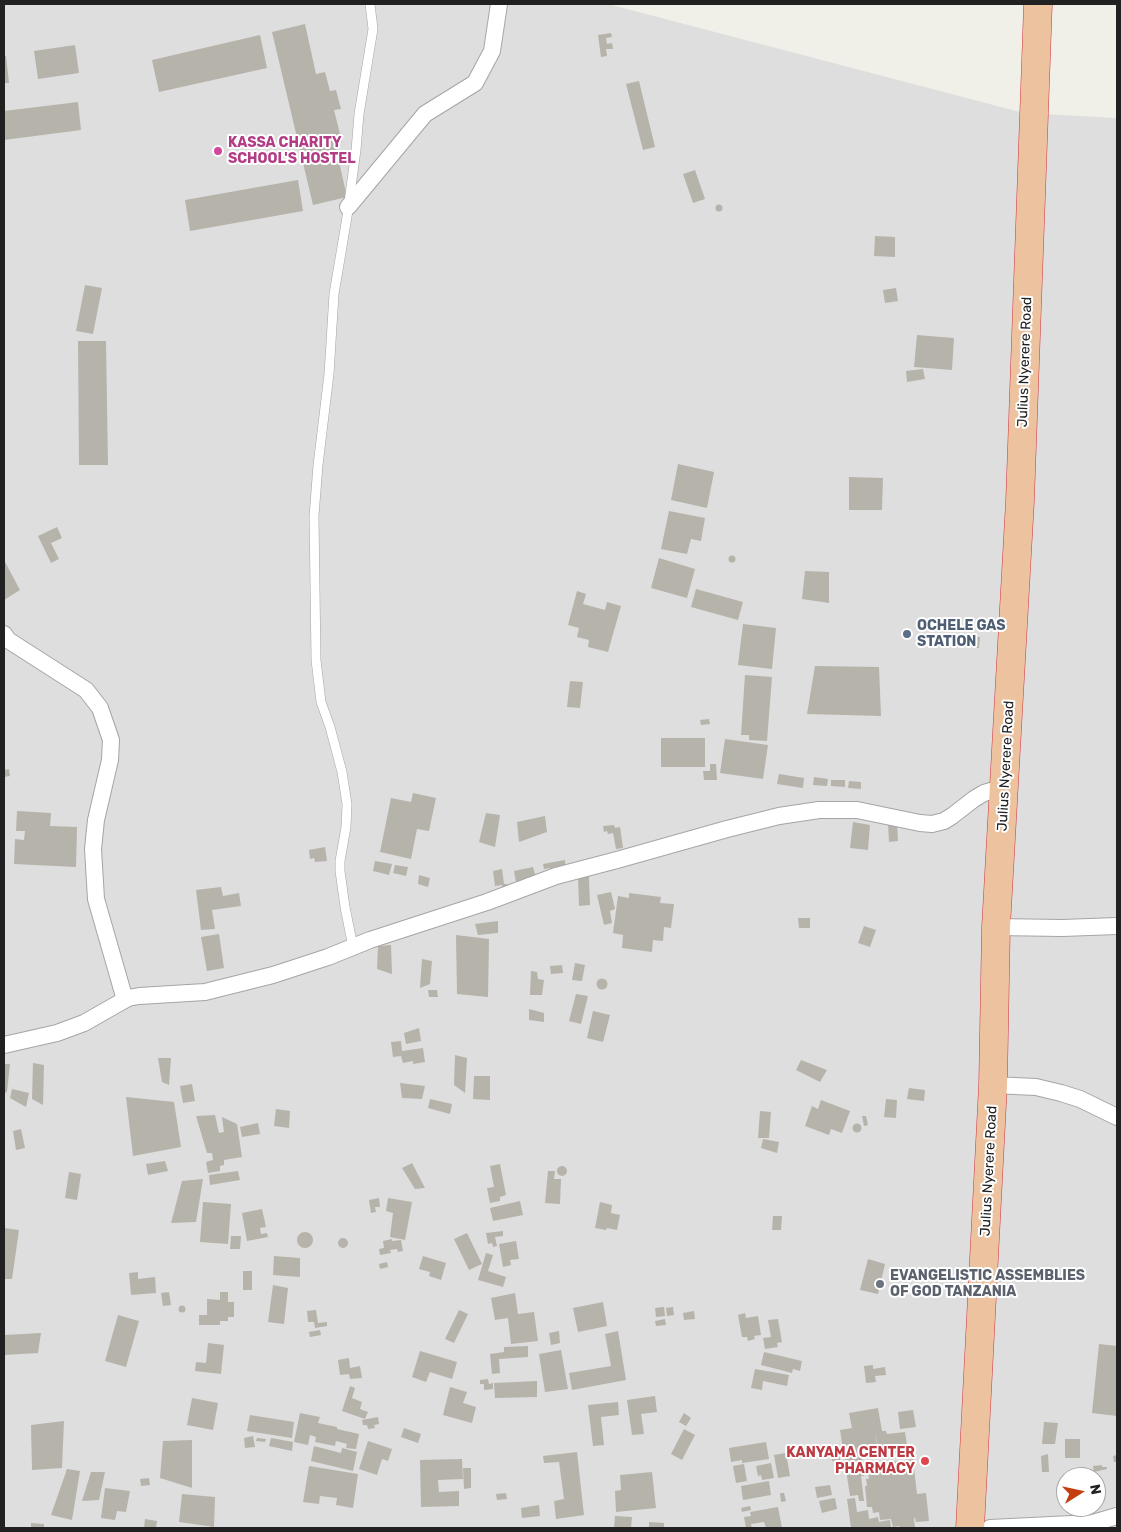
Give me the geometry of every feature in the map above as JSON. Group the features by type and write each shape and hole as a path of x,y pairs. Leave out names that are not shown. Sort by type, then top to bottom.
{"highway":[{"name":"Julius Nyerere Road","path":"970,1528 993,1085 996,927 1020,501 1038,4"}],"street":[{"path":"348,207 424,114 475,83 492,50 499,4"},
{"path":"4,634 8,640 86,690 100,708 111,740 110,760 96,820 93,849 96,899 125,1000"},
{"path":"4,1045 57,1033 84,1023 125,1000 139,996 205,992 273,975 487,902 556,876 727,828 779,816 819,810 857,810 932,824 944,821 984,793 1005,786"},
{"path":"996,927 1062,928 1117,926"},
{"path":"993,1085 1036,1087 1061,1093 1080,1099 1117,1117"},
{"path":"990,1528 1057,1526 1093,1522 1117,1516"}],"lane":[{"path":"353,947 340,872 347,804 342,772 321,702 316,660 314,516 329,374 334,294 373,28 370,4"}],"shaded area":[{"path":"4,4 608,4 1024,113 1117,118 1117,1528 4,1528"}],"building":[{"path":"305,24 316,74 325,72 330,91 336,90 341,109 334,110 342,142 335,144 347,197 313,205 272,32"},
{"path":"611,33 612,37 606,38 607,44 612,43 613,49 606,49 607,56 601,57 598,35"},
{"path":"260,35 267,68 159,92 152,60"},
{"path":"75,45 79,73 38,79 34,51"},
{"path":"4,56 6,56 9,83 4,83"},
{"path":"639,81 655,147 643,150 626,84"},
{"path":"78,102 81,130 4,140 4,111"},
{"path":"695,170 705,199 693,203 683,174"},
{"path":"298,180 303,211 190,231 185,200"},
{"path":"719,205 722,208 719,211 716,208"},
{"path":"875,236 895,237 895,257 874,256"},
{"path":"85,285 102,288 93,334 76,331"},
{"path":"896,288 898,301 885,303 883,290"},
{"path":"917,335 954,338 952,370 914,367"},
{"path":"78,341 106,341 108,465 79,465"},
{"path":"923,369 925,379 907,382 906,371"},
{"path":"678,464 714,472 707,508 671,500"},
{"path":"849,477 883,478 882,510 849,510"},
{"path":"669,511 705,518 701,541 691,539 687,554 661,549"},
{"path":"57,527 62,538 51,543 59,559 51,563 38,536"},
{"path":"732,556 735,559 732,562 729,559"},
{"path":"659,558 695,569 687,598 651,588"},
{"path":"4,560 20,590 4,600"},
{"path":"805,571 829,572 829,603 802,599"},
{"path":"696,589 743,602 738,620 691,607"},
{"path":"577,591 586,594 583,604 605,610 607,602 621,606 608,652 588,647 589,640 577,637 579,628 568,625"},
{"path":"743,624 776,628 772,669 738,665"},
{"path":"959,636 980,637 979,648 958,646"},
{"path":"815,666 879,667 881,716 807,714"},
{"path":"745,675 772,677 767,741 749,740 749,735 741,735"},
{"path":"570,681 583,682 580,708 567,707"},
{"path":"709,719 710,724 701,725 700,720"},
{"path":"661,738 705,738 705,767 661,767"},
{"path":"725,739 768,745 763,779 720,773"},
{"path":"710,764 716,764 717,780 704,780 703,771 710,771"},
{"path":"9,769 10,776 4,777 4,770"},
{"path":"779,774 804,778 803,788 777,784"},
{"path":"814,777 828,779 827,786 813,785"},
{"path":"831,780 845,780 845,787 831,786"},
{"path":"849,781 861,782 861,789 848,788"},
{"path":"413,793 436,798 429,831 417,829 411,859 380,852 391,798 411,802"},
{"path":"17,811 51,813 50,826 77,827 76,867 14,864 15,839 24,840 25,831 16,831"},
{"path":"486,813 500,815 495,847 479,842"},
{"path":"545,816 547,832 519,842 517,822"},
{"path":"853,822 870,825 868,850 850,848"},
{"path":"888,823 897,823 898,841 889,842"},
{"path":"614,825 615,828 620,827 623,848 616,849 613,833 608,834 607,831 604,832 603,826"},
{"path":"325,847 327,861 315,862 314,858 310,859 309,850"},
{"path":"565,860 566,869 550,872 550,868 544,869 543,864"},
{"path":"375,861 392,864 389,875 373,871"},
{"path":"395,865 408,867 406,876 393,873"},
{"path":"533,867 536,878 516,882 514,871"},
{"path":"502,869 504,884 507,884 508,890 503,891 502,885 495,886 493,871"},
{"path":"419,875 430,878 428,887 418,884"},
{"path":"578,877 589,877 590,905 579,906"},
{"path":"221,887 223,896 239,893 241,906 212,910 215,929 201,930 196,890"},
{"path":"611,892 615,909 610,911 612,923 604,925 597,895"},
{"path":"629,893 661,897 660,903 674,904 671,928 664,927 663,941 653,940 652,952 622,948 623,935 613,933 618,896 629,898"},
{"path":"798,918 810,918 810,928 799,928"},
{"path":"498,921 498,933 478,935 475,924"},
{"path":"864,926 876,930 870,947 858,943"},
{"path":"219,934 224,968 207,971 201,937"},
{"path":"456,935 489,939 488,997 457,994"},
{"path":"391,945 392,974 377,969 378,946"},
{"path":"422,959 432,961 430,984 420,988"},
{"path":"575,963 585,965 582,981 572,980"},
{"path":"562,965 563,973 551,974 550,966"},
{"path":"531,971 537,972 538,979 544,980 542,995 530,995"},
{"path":"600,979 604,979 607,984 606,988 600,989 597,986 597,982"},
{"path":"428,990 437,990 438,997 429,997"},
{"path":"576,994 588,996 581,1024 569,1021"},
{"path":"529,1009 544,1013 544,1022 529,1020"},
{"path":"593,1011 610,1015 603,1042 587,1038"},
{"path":"419,1028 421,1041 406,1044 404,1033"},
{"path":"401,1041 402,1051 423,1048 425,1062 413,1064 413,1061 403,1063 401,1056 393,1057 391,1042"},
{"path":"455,1055 467,1058 465,1093 454,1085"},
{"path":"158,1058 171,1058 169,1085 162,1082"},
{"path":"801,1060 827,1070 820,1082 796,1070"},
{"path":"33,1063 44,1065 43,1105 32,1099"},
{"path":"4,1064 10,1064 7,1092 4,1093"},
{"path":"474,1076 490,1076 490,1100 473,1099"},
{"path":"400,1083 425,1086 422,1099 402,1098"},
{"path":"192,1084 195,1101 183,1103 180,1086"},
{"path":"909,1088 925,1090 924,1101 907,1099"},
{"path":"12,1089 29,1093 26,1107 10,1098"},
{"path":"126,1097 174,1102 181,1147 133,1156"},
{"path":"430,1099 452,1104 450,1114 428,1108"},
{"path":"886,1099 897,1100 896,1118 884,1117"},
{"path":"821,1100 850,1111 842,1133 831,1129 829,1135 805,1126 812,1106 818,1109"},
{"path":"276,1109 290,1111 289,1128 274,1126"},
{"path":"760,1111 771,1112 769,1138 758,1138"},
{"path":"215,1115 219,1133 224,1132 222,1117 237,1124 242,1157 224,1160 224,1165 220,1166 220,1171 208,1173 206,1162 213,1160 212,1153 207,1153 196,1116"},
{"path":"862,1116 866,1116 868,1125 864,1126"},
{"path":"258,1123 260,1134 242,1137 240,1127"},
{"path":"857,1124 861,1128 857,1132 853,1128"},
{"path":"21,1129 25,1148 16,1150 13,1131"},
{"path":"763,1139 779,1142 777,1153 761,1148"},
{"path":"165,1161 168,1171 148,1175 146,1164"},
{"path":"412,1163 425,1188 415,1189 402,1168"},
{"path":"500,1164 506,1195 500,1197 500,1201 490,1203 487,1188 494,1187 490,1166"},
{"path":"560,1166 564,1166 567,1171 566,1175 560,1176 557,1173 557,1169"},
{"path":"238,1171 240,1180 210,1185 209,1175"},
{"path":"548,1171 555,1171 554,1179 561,1179 560,1204 545,1203"},
{"path":"69,1172 81,1174 77,1200 65,1198"},
{"path":"203,1179 196,1222 171,1223 182,1181"},
{"path":"379,1198 380,1207 375,1207 376,1212 371,1213 369,1200"},
{"path":"388,1198 412,1202 405,1240 390,1237 393,1213 386,1211"},
{"path":"520,1201 523,1215 493,1221 490,1208"},
{"path":"203,1202 231,1204 228,1244 200,1242"},
{"path":"600,1202 612,1205 611,1213 620,1215 617,1230 595,1228"},
{"path":"262,1209 266,1227 260,1228 261,1234 267,1233 268,1237 247,1241 242,1213"},
{"path":"773,1216 782,1216 781,1230 772,1230"},
{"path":"4,1228 19,1230 12,1279 4,1279"},
{"path":"503,1231 503,1236 495,1237 497,1246 493,1247 492,1243 488,1244 486,1233"},
{"path":"305,1232 311,1234 313,1240 311,1246 305,1248 299,1246 297,1240 299,1234"},
{"path":"467,1233 482,1264 469,1270 454,1239"},
{"path":"231,1236 241,1236 240,1249 230,1249"},
{"path":"341,1238 345,1238 348,1243 347,1247 341,1248 338,1245 338,1241"},
{"path":"392,1239 392,1241 401,1240 403,1251 398,1252 397,1249 390,1250 391,1253 380,1255 379,1249 384,1248 383,1241"},
{"path":"516,1241 519,1259 510,1260 511,1265 503,1267 499,1244"},
{"path":"486,1253 493,1255 488,1271 506,1277 503,1287 478,1280"},
{"path":"274,1256 300,1258 300,1277 273,1275"},
{"path":"423,1256 446,1263 441,1280 429,1276 430,1272 419,1269"},
{"path":"868,1259 885,1264 878,1294 860,1290"},
{"path":"387,1262 388,1267 380,1269 379,1264"},
{"path":"243,1271 252,1271 252,1290 243,1290"},
{"path":"138,1272 138,1279 155,1277 156,1293 131,1295 129,1273"},
{"path":"273,1285 288,1288 284,1324 268,1322"},
{"path":"169,1292 171,1305 163,1306 161,1293"},
{"path":"220,1292 228,1292 228,1302 234,1302 234,1317 228,1317 228,1321 220,1321 220,1325 199,1325 199,1315 207,1315 207,1299 220,1300"},
{"path":"515,1293 518,1314 534,1312 538,1341 511,1344 508,1318 495,1320 491,1298"},
{"path":"603,1302 607,1326 578,1332 573,1308"},
{"path":"182,1306 185,1309 182,1312 179,1309"},
{"path":"664,1307 665,1316 656,1317 655,1308"},
{"path":"673,1307 674,1315 667,1316 666,1308"},
{"path":"316,1310 318,1323 327,1322 327,1326 315,1328 314,1322 308,1322 307,1311"},
{"path":"459,1310 468,1314 454,1343 445,1339"},
{"path":"694,1311 695,1319 684,1320 683,1313"},
{"path":"745,1313 746,1318 758,1316 761,1335 754,1336 755,1339 748,1341 747,1337 742,1337 738,1315"},
{"path":"118,1315 139,1321 126,1367 105,1361"},
{"path":"665,1319 666,1325 656,1326 655,1321"},
{"path":"778,1319 782,1342 777,1343 778,1347 765,1349 763,1338 771,1337 768,1320"},
{"path":"320,1330 321,1335 310,1337 309,1332"},
{"path":"559,1331 560,1343 551,1345 549,1333"},
{"path":"618,1331 626,1380 572,1390 569,1373 611,1366 605,1334"},
{"path":"41,1333 38,1353 4,1355 4,1335"},
{"path":"208,1343 224,1345 221,1374 195,1371 196,1362 206,1363"},
{"path":"1099,1344 1117,1346 1117,1416 1092,1413"},
{"path":"528,1346 528,1357 499,1359 500,1373 492,1374 490,1354 504,1352 504,1347"},
{"path":"561,1350 568,1389 545,1392 539,1354"},
{"path":"420,1351 457,1362 452,1379 430,1372 426,1382 412,1377"},
{"path":"764,1352 802,1361 800,1371 793,1369 792,1373 761,1365"},
{"path":"349,1358 350,1368 360,1366 362,1378 350,1379 349,1374 340,1375 338,1360"},
{"path":"873,1365 873,1369 885,1367 886,1375 875,1376 876,1382 866,1383 864,1366"},
{"path":"755,1369 789,1375 787,1386 763,1381 762,1390 751,1388"},
{"path":"488,1379 489,1384 493,1383 493,1389 484,1390 484,1384 480,1384 480,1380"},
{"path":"537,1381 537,1397 495,1398 494,1383"},
{"path":"350,1386 355,1388 352,1398 362,1402 360,1409 368,1412 365,1419 342,1411"},
{"path":"450,1387 467,1392 463,1403 476,1407 472,1423 443,1415"},
{"path":"655,1396 657,1412 641,1414 644,1434 632,1435 627,1400"},
{"path":"192,1398 218,1403 213,1430 187,1425"},
{"path":"618,1402 619,1415 601,1417 604,1445 593,1446 588,1405"},
{"path":"878,1408 882,1431 886,1431 887,1434 905,1432 908,1452 880,1456 875,1432 879,1456 862,1458 864,1476 861,1476 864,1501 859,1501 858,1495 850,1496 840,1430 852,1428 849,1413"},
{"path":"913,1410 916,1427 900,1429 898,1412"},
{"path":"300,1413 320,1417 318,1423 359,1434 356,1449 346,1448 347,1444 336,1441 335,1446 315,1442 316,1437 310,1435 308,1445 294,1442"},
{"path":"684,1413 691,1418 686,1426 679,1422"},
{"path":"250,1415 294,1422 292,1438 247,1431"},
{"path":"378,1417 379,1424 374,1425 375,1428 368,1429 367,1425 363,1425 362,1420"},
{"path":"64,1421 62,1468 32,1470 31,1425"},
{"path":"1044,1422 1058,1423 1055,1444 1042,1444"},
{"path":"404,1428 421,1434 418,1443 401,1437"},
{"path":"684,1429 695,1435 682,1460 671,1454"},
{"path":"253,1436 255,1447 245,1448 244,1438"},
{"path":"257,1438 266,1439 265,1442 256,1441"},
{"path":"271,1438 293,1442 292,1451 269,1446"},
{"path":"1065,1439 1080,1439 1080,1458 1065,1458"},
{"path":"192,1440 192,1488 160,1478 163,1441"},
{"path":"368,1441 392,1449 388,1461 382,1459 377,1475 359,1469"},
{"path":"766,1442 769,1459 742,1463 742,1460 731,1462 729,1448"},
{"path":"314,1446 341,1453 342,1448 357,1452 353,1471 311,1461"},
{"path":"839,1450 840,1460 832,1461 830,1451"},
{"path":"577,1452 584,1515 556,1519 554,1501 564,1499 559,1462 544,1463 543,1456"},
{"path":"786,1453 790,1476 778,1478 774,1455"},
{"path":"1048,1454 1049,1472 1042,1472 1041,1456"},
{"path":"1117,1455 1117,1462 1114,1462 1113,1456"},
{"path":"462,1459 463,1479 438,1480 439,1492 459,1491 459,1506 421,1507 420,1460"},
{"path":"913,1459 917,1494 926,1493 929,1521 916,1522 914,1518 915,1528 893,1527 891,1519 880,1520 879,1512 873,1513 872,1507 867,1507 865,1486 867,1486 866,1479 869,1479 867,1465"},
{"path":"771,1463 774,1478 762,1480 761,1475 758,1476 756,1466"},
{"path":"744,1464 747,1481 736,1483 733,1466"},
{"path":"309,1466 358,1474 353,1508 336,1505 337,1498 320,1496 319,1504 303,1502"},
{"path":"463,1468 471,1468 471,1488 464,1489"},
{"path":"67,1469 80,1471 72,1520 51,1515"},
{"path":"91,1472 105,1472 99,1500 82,1501"},
{"path":"652,1472 656,1508 616,1512 615,1491 621,1490 620,1475"},
{"path":"149,1478 150,1485 141,1486 140,1479"},
{"path":"769,1481 771,1495 743,1500 741,1486"},
{"path":"830,1485 832,1495 817,1498 815,1487"},
{"path":"105,1488 130,1491 126,1512 117,1511 115,1520 101,1518"},
{"path":"506,1493 507,1499 497,1500 496,1494"},
{"path":"780,1493 784,1493 786,1501 781,1502"},
{"path":"182,1494 215,1497 214,1527 179,1522"},
{"path":"835,1498 837,1509 822,1513 819,1501"},
{"path":"855,1498 857,1512 868,1510 869,1519 878,1517 879,1522 890,1520 891,1528 851,1528 847,1499"},
{"path":"539,1505 540,1516 522,1518 521,1508"},
{"path":"750,1506 751,1510 742,1512 741,1508"},
{"path":"778,1507 782,1528 766,1528 764,1522 751,1524 752,1528 746,1528 744,1517 751,1516 750,1512"},
{"path":"615,1516 632,1517 631,1528 614,1528"},
{"path":"145,1519 157,1521 156,1528 144,1528"},
{"path":"649,1522 664,1523 664,1528 649,1528"},
{"path":"31,1523 44,1524 44,1528 31,1528"}],"place":[{"name":"KASSA CHARITY SCHOOL'S HOSTEL","path":"218,151"},
{"name":"OCHELE GAS STATION","path":"907,634"},
{"name":"EVANGELISTIC ASSEMBLIES OF GOD TANZANIA","path":"880,1284"},
{"name":"KANYAMA CENTER PHARMACY","path":"925,1461"}]}
